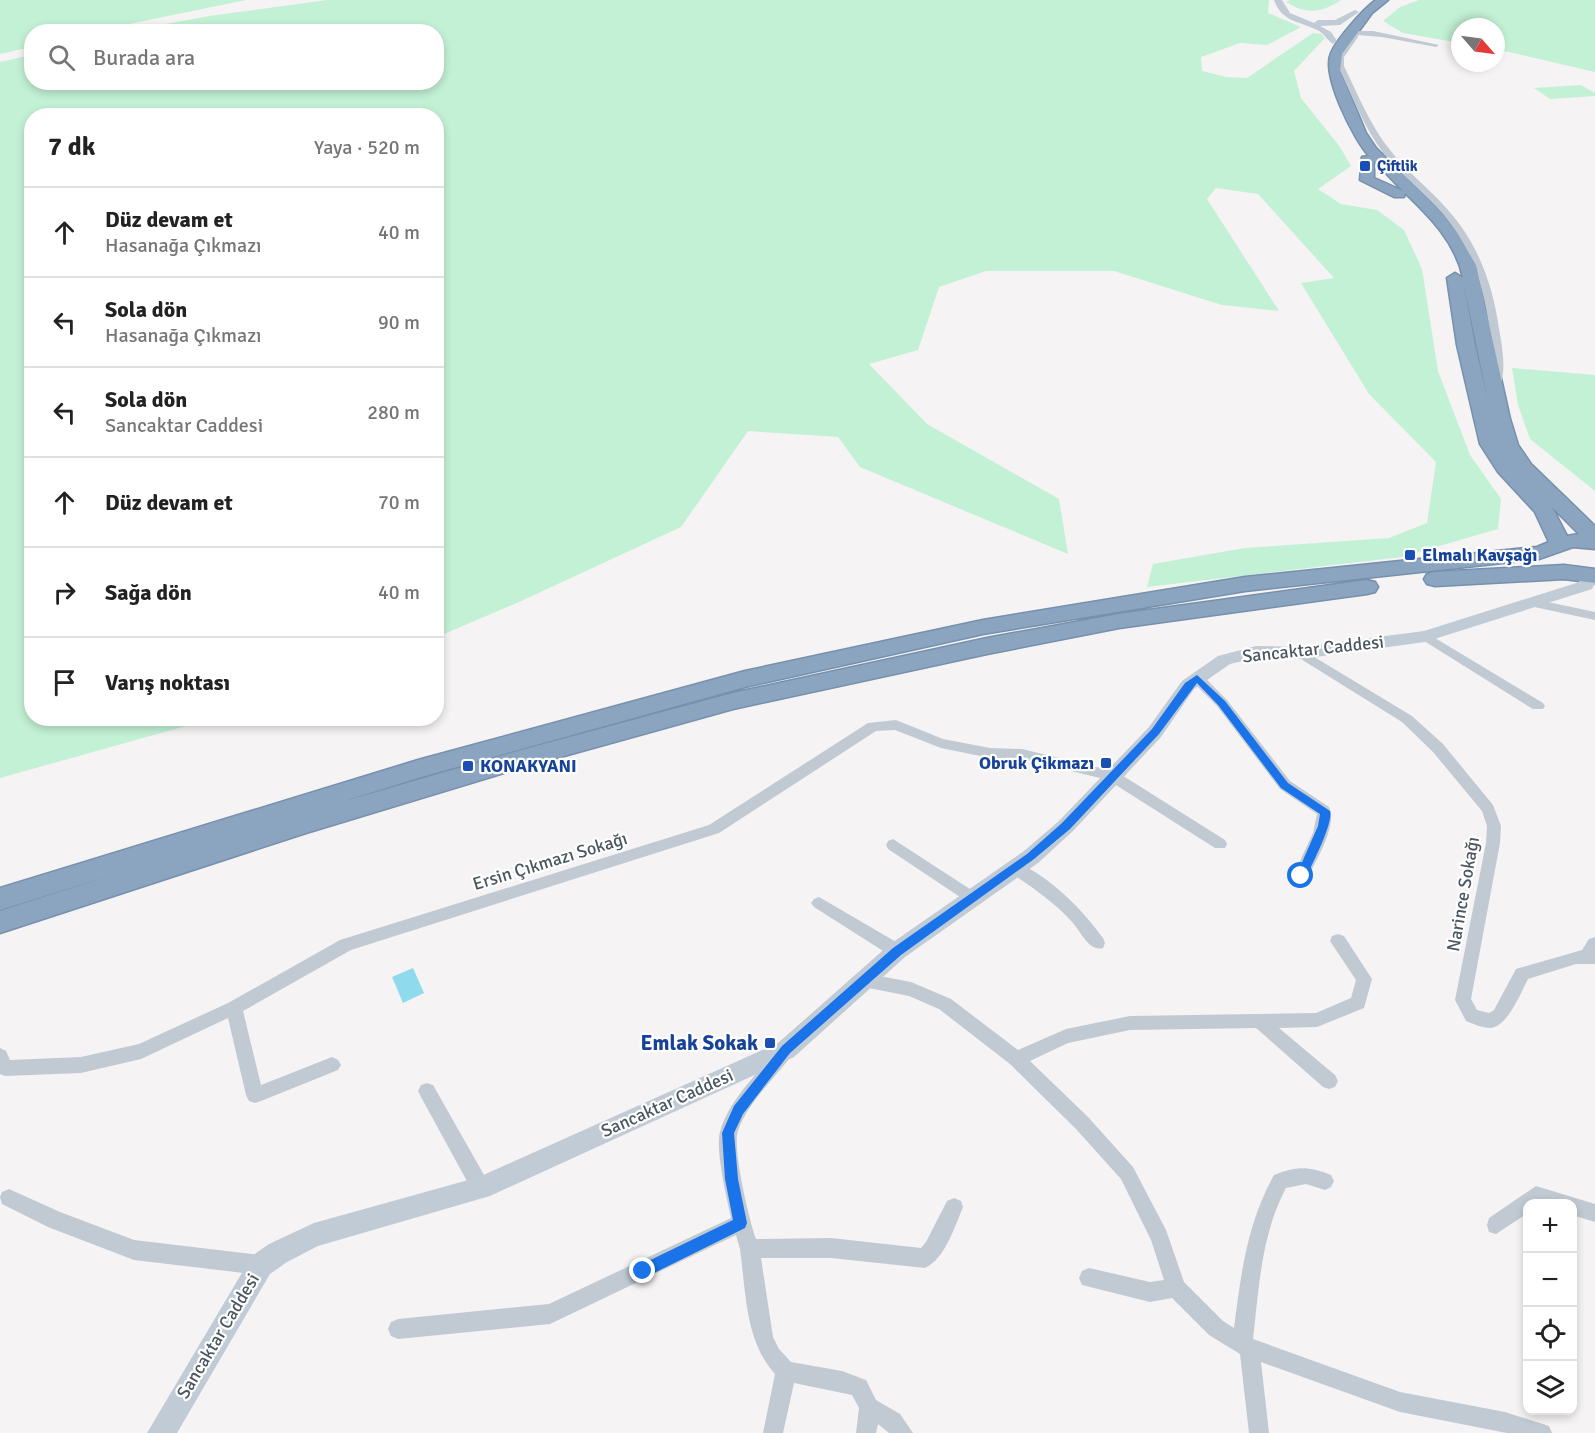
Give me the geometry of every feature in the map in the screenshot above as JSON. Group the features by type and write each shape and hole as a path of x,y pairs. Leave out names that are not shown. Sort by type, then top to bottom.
{"highway":[{"path":"1368,0 1347,28 1336,54 1334,71 1350,113 1371,151 1434,213 1460,248 1468,265 1509,445 1524,468 1595,541"},
{"path":"1383,0 1347,28 1324,52 1321,70 1346,132 1366,160 1434,231 1452,264 1466,345 1490,444 1505,468 1544,510 1558,547 1557,554 1566,565 1592,576"},
{"path":"0,899 418,768 745,679 983,627 1188,593 1245,584 1558,547 1573,540 1595,541"},
{"path":"0,922 302,824 514,761 733,701 987,646 1119,621 1422,580 1563,572 1592,576"}],"street":[{"path":"1278,0 1279,6 1289,17 1314,24 1365,29 1380,35"},
{"path":"1314,24 1337,23 1347,28 1436,45"},
{"name":"Sancaktar Caddesi","path":"160,1433 261,1265 278,1253 314,1235 481,1188 786,1050 897,951 1014,868 1066,826 1155,732 1188,685 1224,660 1256,652 1301,653 1425,636 1586,585 1592,576"},
{"path":"1529,603 1595,616"},
{"path":"1425,636 1538,706"},
{"name":"Narince Sokağı","path":"1301,653 1407,719 1438,748 1492,817 1493,843 1464,1000 1472,1016 1491,1021 1500,1014 1522,974 1592,953"},
{"path":"1197,678 1222,703 1285,786 1324,811 1326,816 1323,826 1301,876"},
{"name":"Ersin Çıkmazı Sokağı","path":"0,1056 5,1068 81,1065 141,1051 234,1008 346,945 714,829 873,726 896,725 941,742 990,753 1022,754 1112,777 1220,844"},
{"path":"893,845 971,897"},
{"path":"1014,868 1055,895 1086,925 1097,943"},
{"path":"819,903 897,951"},
{"path":"1016,1059 1066,1036 1130,1023 1317,1020 1358,1003 1364,979 1338,941"},
{"path":"864,980 911,989 945,1004 1016,1059 1083,1123 1127,1173 1159,1237 1176,1288 1216,1328 1245,1345 1400,1401 1505,1422 1542,1433"},
{"path":"234,1008 255,1095 332,1065"},
{"path":"1259,1021 1329,1081"},
{"path":"786,1050 739,1110 728,1133 732,1179 741,1223 750,1249 763,1339 772,1356 786,1371 842,1381 859,1387 869,1407 866,1433"},
{"path":"427,1091 481,1188"},
{"path":"1259,1433 1245,1345 1251,1275 1270,1197 1280,1181 1306,1175 1325,1181"},
{"path":"1532,1199 1536,1196 1549,1199"},
{"path":"9,1198 56,1220 134,1250 261,1265"},
{"path":"1496,1225 1523,1205"},
{"path":"750,1249 831,1248 925,1258 933,1249 954,1207"},
{"path":"1577,1208 1595,1213"},
{"path":"398,1329 550,1314 741,1223"},
{"path":"1089,1278 1150,1292 1176,1288"},
{"path":"773,1433 786,1371"},
{"path":"869,1407 893,1421 903,1433"}],"green space":[{"path":"0,0 246,0 129,24 24,24 24,49 0,54"},
{"path":"327,0 1269,0 1268,13 1301,27 1267,45 1240,43 1201,57 1202,71 1226,77 1247,78 1313,33 1321,34 1325,38 1294,71 1301,98 1340,147 1351,166 1318,189 1341,204 1377,210 1404,230 1422,269 1438,371 1470,455 1501,499 1498,529 1401,557 1147,587 1153,564 1245,548 1389,538 1427,523 1436,462 1369,394 1301,283 1334,278 1258,194 1216,188 1207,199 1279,311 1222,305 1114,271 986,271 939,287 918,350 869,364 927,424 1059,499 1068,554 860,467 838,437 748,431 681,527 444,634 444,108 24,108 24,726 186,726 0,778 0,62 24,57 24,90 444,90 444,24 166,24"},
{"path":"1290,0 1341,0 1327,8 1307,11 1286,2"},
{"path":"1419,0 1595,0 1595,72 1505,51 1505,18 1451,18 1451,41 1403,33 1383,21 1400,7"},
{"path":"1581,85 1595,93 1595,96 1550,99 1534,88"},
{"path":"1512,368 1595,375 1595,491 1530,439 1518,405"}],"water":[{"path":"413,968 424,993 403,1003 392,977"}],"place":[{"name":"Çi̇ftli̇k","path":"1365,166"},
{"name":"Elmalı Kavşağı","path":"1410,555"},
{"name":"Obruk Çikmazı","path":"1106,763"},
{"name":"KONAKYANI","path":"468,766"},
{"name":"Emlak Sokak","path":"770,1043"}],"route":[{"path":"643,1271 741,1223 732,1179 728,1133 739,1110 786,1050 897,951 1030,856 1066,826 1155,732 1188,685 1197,678 1222,703 1285,786 1324,811 1326,816 1323,826 1301,876"}]}
